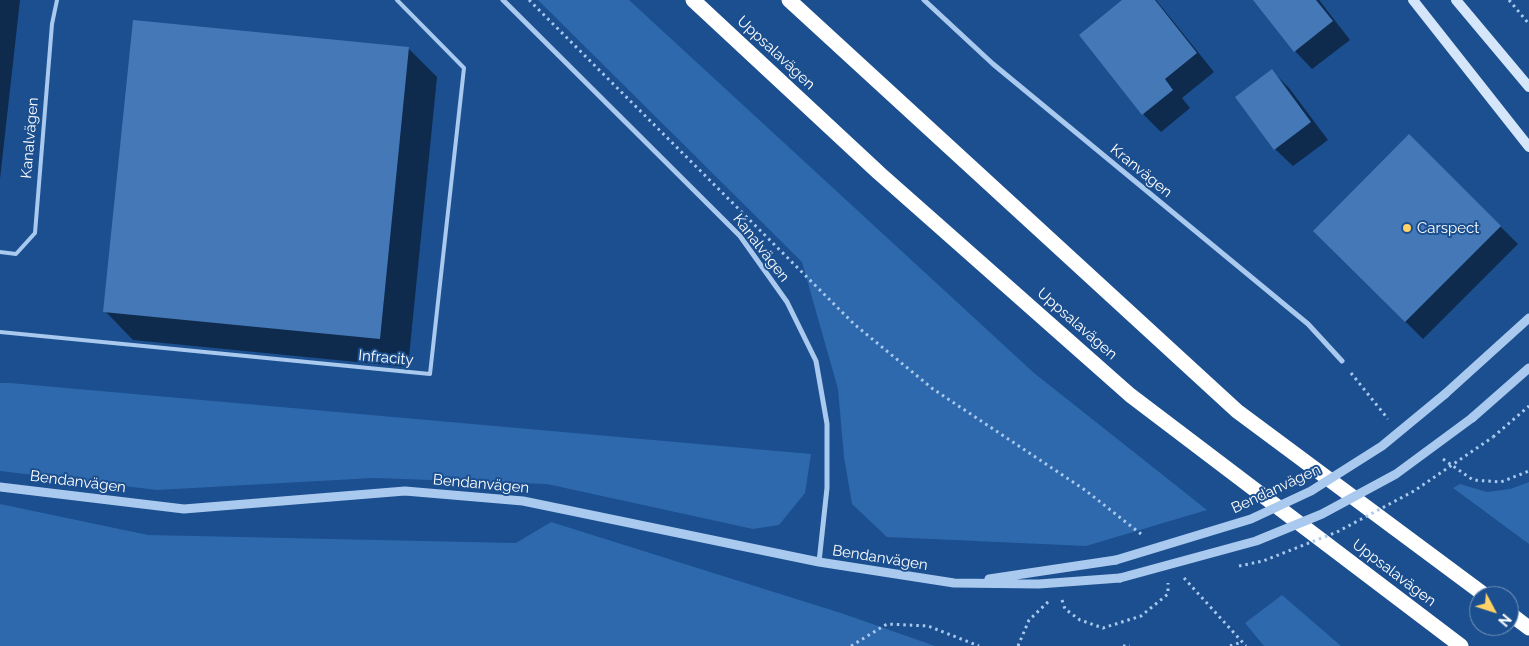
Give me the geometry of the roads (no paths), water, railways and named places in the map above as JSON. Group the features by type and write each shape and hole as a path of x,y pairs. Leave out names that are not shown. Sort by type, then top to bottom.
{"highway":[{"name":"Uppsalavägen","path":"693,0 879,173 1130,395 1461,646"},
{"path":"789,0 1236,411 1472,586"}],"main road":[{"path":"1413,0 1529,147"},
{"path":"1456,0 1529,87"}],"street":[{"name":"Kanalvägen","path":"503,0 740,236 787,302 816,361 827,424 827,488 820,562"},
{"name":"Kranvägen","path":"924,0 992,64 1308,324 1342,362"},
{"name":"Bendanvägen","path":"954,583 1116,560 1251,519 1311,491 1382,446 1445,394 1529,318"},
{"name":"Bendanvägen","path":"0,487 184,509 405,491 524,501 820,562 954,583 1039,584 1120,578 1256,541 1322,514 1396,474 1472,418 1529,368"}],"lane":[{"name":"Kanalvägen","path":"0,252 16,254 35,233 52,24 58,0"},
{"name":"Infracity","path":"0,332 430,374 464,68 397,0"}],"place":[{"name":"Carspect","path":"1407,228"}]}
